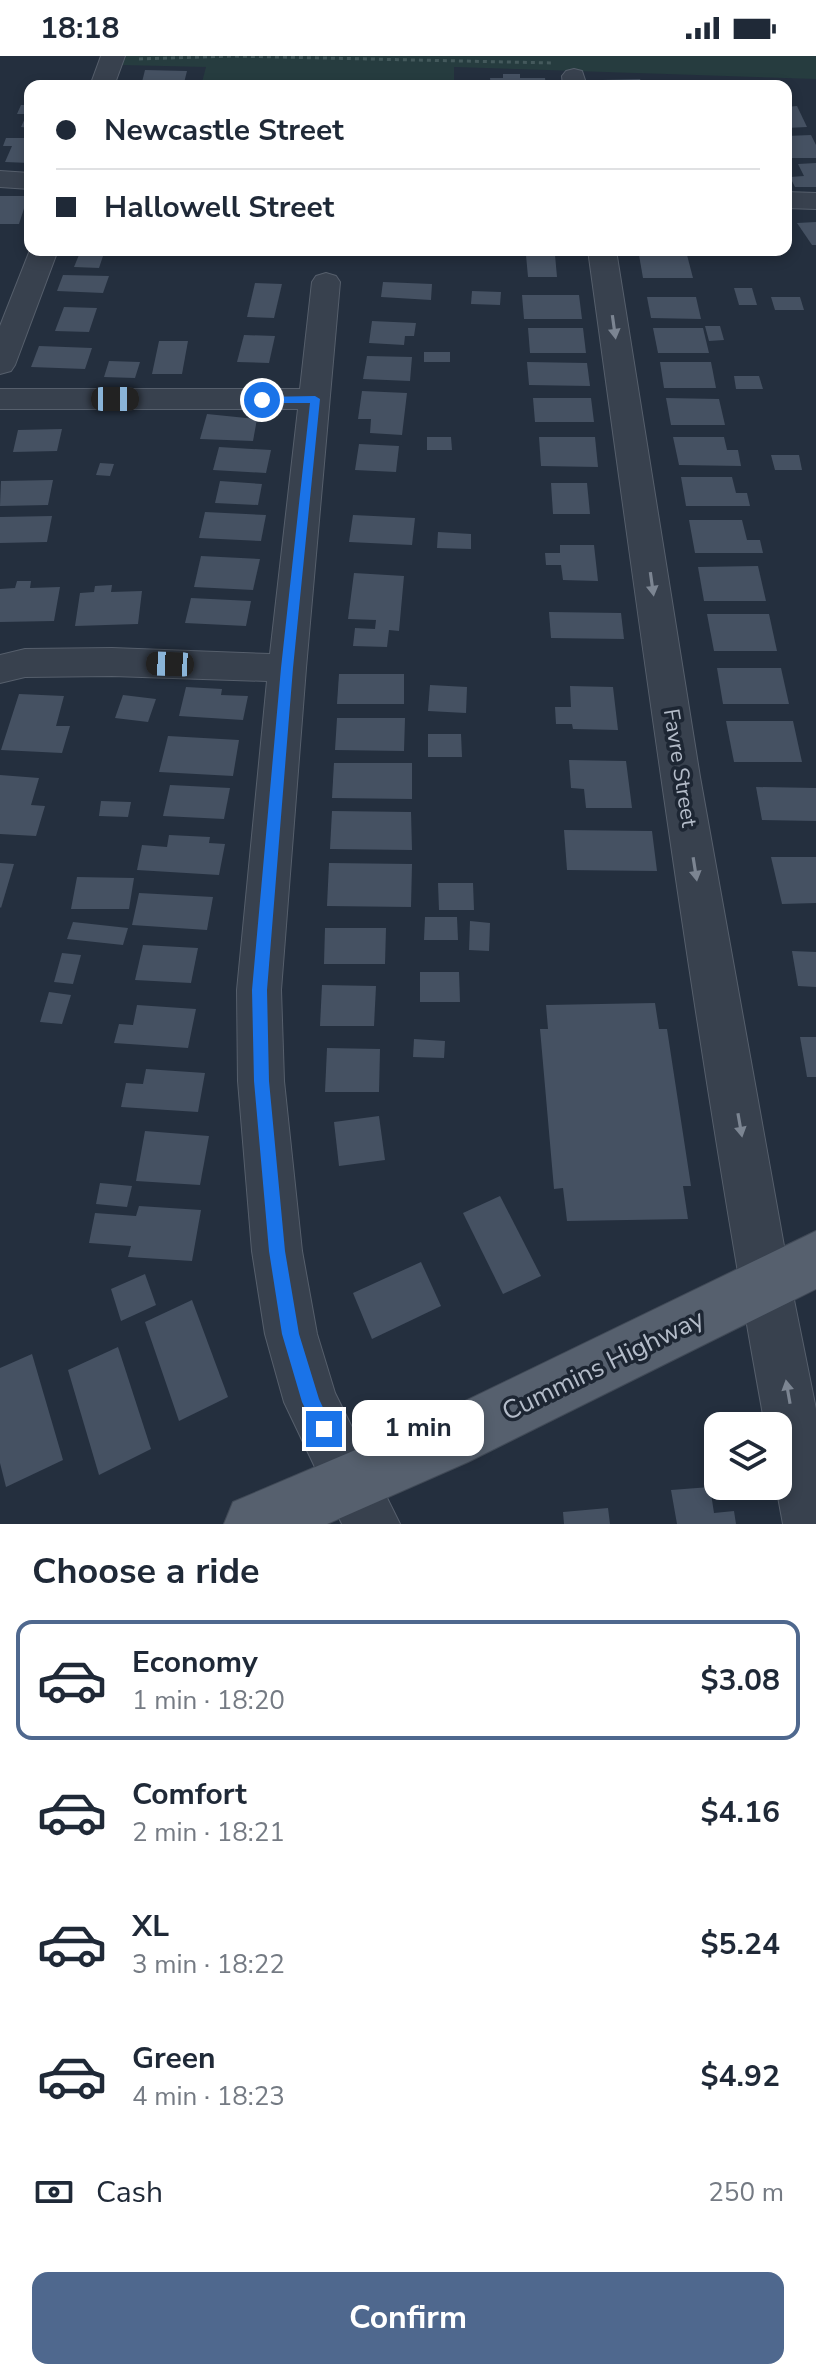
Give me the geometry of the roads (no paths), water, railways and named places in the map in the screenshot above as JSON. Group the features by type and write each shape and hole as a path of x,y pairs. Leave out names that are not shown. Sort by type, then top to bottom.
{"main road":[{"name":"Cummins Highway","path":"255,1524 362,1504 538,1398 816,1259"}],"street":[{"path":"106,80 120,58"},
{"path":"0,179 24,181"},
{"path":"792,200 816,201"},
{"path":"0,365 42,256"},
{"name":"Favre Street","path":"603,256 680,777 765,1285 811,1524"},
{"path":"326,282 287,668 259,990 261,1081 277,1251 291,1334 311,1402 362,1504"},
{"path":"0,399 315,399"},
{"path":"0,669 25,663 83,662 287,668"}]}
